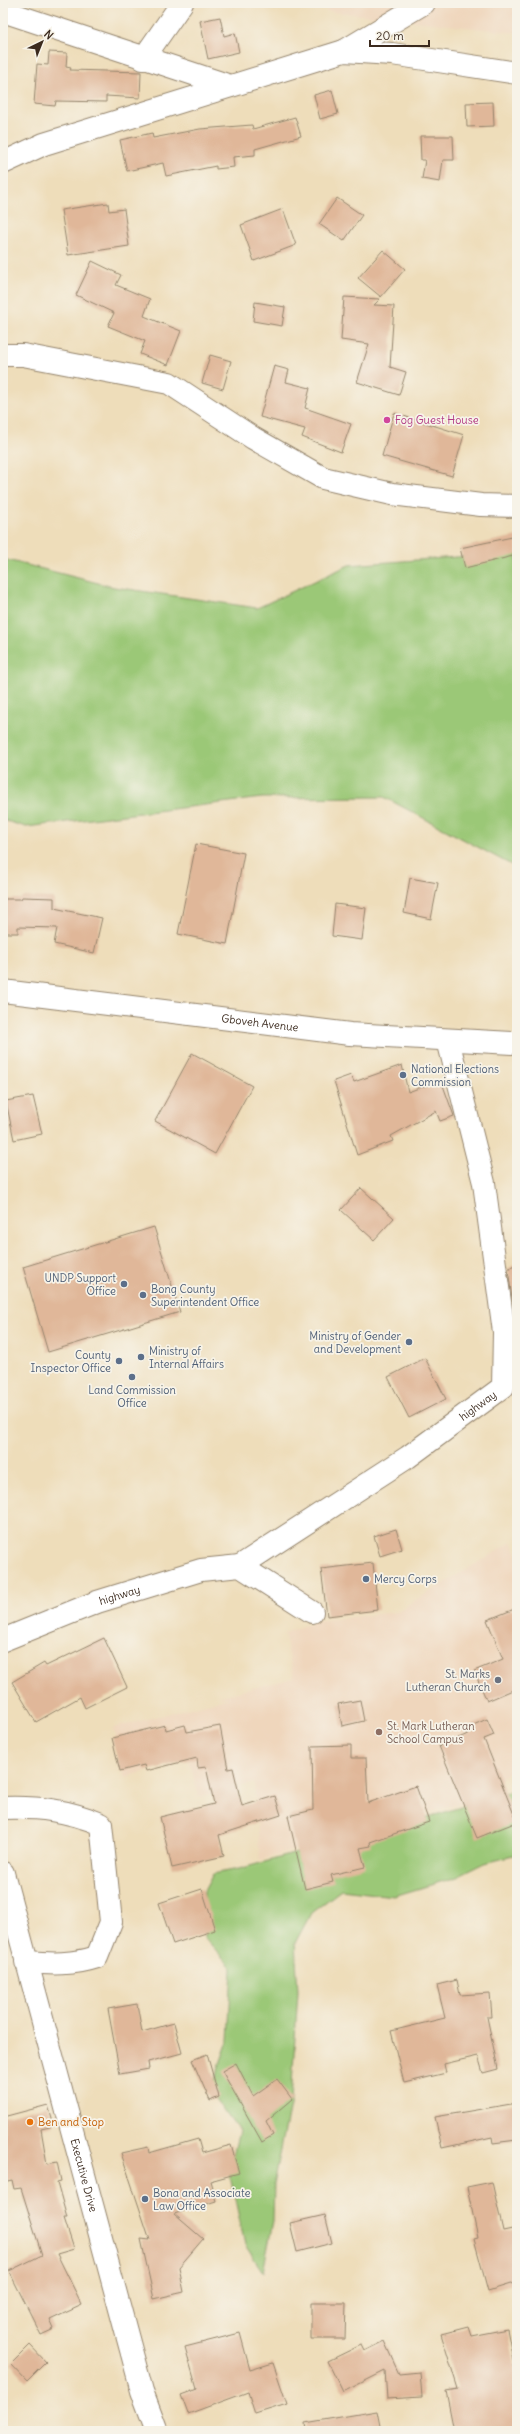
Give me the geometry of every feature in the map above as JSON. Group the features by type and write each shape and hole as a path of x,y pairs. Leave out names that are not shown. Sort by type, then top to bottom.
{"street":[{"path":"143,59 182,3"},
{"path":"3,163 44,144 344,51 424,3"},
{"path":"3,11 143,59 230,86"},
{"path":"344,51 392,54 517,73"},
{"path":"3,354 23,355 169,383 253,438 323,478 392,494 481,505 517,506"},
{"name":"Gboveh Avenue","path":"3,991 350,1034 515,1043"},
{"name":"highway","path":"3,1640 97,1602 202,1570 240,1566 408,1457 503,1387 504,1332 484,1183 448,1040"},
{"path":"240,1566 312,1612"},
{"path":"3,1808 38,1807 77,1814 101,1824 111,1922 97,1957 83,1962 61,1964 26,1962"},
{"name":"Executive Drive","path":"3,1873 142,2391 157,2431"}],"shaded area":[{"path":"327,3 517,3 517,33 326,11"},
{"name":"St. Mark Lutheran School Campus","path":"512,1542 517,1554 517,1767 466,1801 260,1860 254,1783 199,1797 189,1760 125,1777 113,1728 229,1698 217,1697 294,1678 284,1633 317,1621 396,1612"}],"green space":[{"path":"497,554 517,554 517,868 384,797 262,798 26,827 3,820 3,559 114,587 257,608 349,565"},
{"path":"517,1789 517,1855 485,1863 457,1877 394,1896 341,1890 311,1913 295,1943 298,1991 291,2100 274,2184 273,2221 263,2272 245,2245 229,2172 239,2131 210,2092 228,2041 232,1968 204,1937 204,1891 213,1874 239,1869 442,1813"}],"building":[{"path":"220,17 224,36 235,33 239,52 208,59 200,21"},
{"path":"49,52 67,53 66,67 71,68 70,70 141,72 140,98 106,96 106,102 56,101 55,106 34,104 37,64 48,65"},
{"path":"332,90 338,114 320,119 314,95"},
{"path":"493,102 494,126 467,127 466,103"},
{"path":"295,117 301,136 255,149 255,155 233,157 234,167 216,169 216,166 166,176 163,163 127,171 120,140 152,133 153,138 200,129 252,125 253,129"},
{"path":"420,136 453,136 454,160 443,160 440,182 422,179 425,160 421,160"},
{"path":"337,198 362,215 344,241 319,224"},
{"path":"108,203 109,211 124,209 129,246 68,255 61,210"},
{"path":"283,209 296,245 254,261 241,225"},
{"path":"383,250 405,269 381,297 358,278"},
{"path":"92,261 121,275 116,285 150,299 144,316 181,331 168,365 140,354 145,341 108,326 114,313 76,295"},
{"path":"344,297 380,299 374,305 394,306 390,367 406,372 399,395 357,382 369,344 341,340"},
{"path":"255,302 285,307 282,326 253,321"},
{"path":"210,355 231,361 223,389 202,383"},
{"path":"274,366 289,370 286,382 310,388 305,408 351,424 341,452 302,437 305,429 260,417"},
{"path":"394,413 464,435 452,476 382,456"},
{"path":"517,536 517,555 465,568 460,548"},
{"path":"196,844 244,853 227,944 178,934"},
{"path":"410,878 438,883 431,919 404,913"},
{"path":"22,897 54,898 54,908 102,918 94,953 54,944 57,928 18,927 18,933 3,933 3,899 21,899"},
{"path":"335,904 366,908 362,940 332,936"},
{"path":"192,1053 252,1086 215,1154 155,1121"},
{"path":"402,1065 408,1092 441,1080 454,1116 440,1121 436,1111 391,1136 393,1141 357,1155 334,1081 351,1075 354,1082"},
{"path":"33,1096 42,1134 14,1140 6,1101"},
{"path":"361,1188 394,1218 374,1240 341,1210"},
{"path":"154,1227 180,1312 48,1352 23,1267"},
{"path":"517,1263 517,1307 512,1299 508,1269"},
{"path":"425,1358 446,1399 409,1418 388,1377"},
{"path":"396,1529 402,1549 380,1556 374,1536"},
{"path":"373,1563 378,1610 327,1616 321,1569"},
{"path":"517,1608 517,1692 515,1689 487,1701 474,1671 503,1659 487,1620"},
{"path":"104,1638 127,1687 85,1708 80,1697 36,1722 12,1682 44,1663 46,1666"},
{"path":"360,1700 364,1721 342,1726 338,1704"},
{"path":"487,1719 494,1735 484,1739 517,1822 477,1838 439,1746 473,1732 471,1726"},
{"path":"165,1725 166,1730 185,1725 187,1732 220,1726 228,1769 233,1768 242,1806 275,1796 281,1815 219,1835 224,1856 172,1868 160,1817 214,1804 206,1767 198,1768 197,1758 146,1771 144,1765 120,1771 112,1738"},
{"path":"351,1745 351,1758 366,1758 368,1803 416,1786 429,1822 370,1842 371,1846 360,1848 365,1867 331,1875 333,1882 305,1889 288,1816 313,1810 312,1746"},
{"path":"202,1889 215,1930 173,1944 159,1903"},
{"path":"457,1980 460,1995 490,1993 492,2017 487,2017 498,2069 483,2073 478,2056 444,2064 446,2073 404,2083 391,2031 445,2018 437,1985"},
{"path":"137,2004 142,2032 174,2023 182,2053 148,2062 149,2069 120,2074 108,2009"},
{"path":"207,2054 219,2097 210,2101 192,2060"},
{"path":"236,2063 253,2096 277,2079 292,2099 266,2121 273,2135 262,2142 222,2071"},
{"path":"517,2103 517,2140 493,2143 492,2137 442,2148 435,2117"},
{"path":"48,2105 54,2126 41,2129 47,2164 57,2162 61,2181 57,2182 67,2218 64,2218 74,2249 57,2254 82,2305 50,2320 54,2329 41,2335 9,2271 42,2255 21,2188 14,2189 12,2180 3,2182 3,2117"},
{"path":"198,2139 202,2153 231,2145 239,2173 210,2181 216,2201 174,2214 203,2239 179,2267 184,2292 154,2299 141,2239 150,2240 121,2153 148,2147 149,2153"},
{"path":"492,2182 503,2231 517,2228 517,2282 488,2291 474,2239 478,2238 467,2187"},
{"path":"325,2215 332,2243 297,2252 290,2223"},
{"path":"311,2303 346,2303 345,2339 311,2339"},
{"path":"468,2327 471,2336 507,2329 517,2380 517,2431 454,2431 446,2391 458,2389 441,2334"},
{"path":"240,2333 250,2370 273,2363 287,2404 255,2414 248,2392 188,2414 181,2395 197,2389 185,2347"},
{"path":"384,2341 399,2374 420,2372 422,2397 387,2399 385,2371 343,2392 328,2361 361,2345 364,2351"},
{"path":"30,2345 46,2362 27,2381 11,2364"},
{"path":"377,2411 381,2431 306,2431 305,2423"}],"place":[{"name":"Fog Guest House","path":"387,420"},
{"name":"National Elections Commission","path":"403,1075"},
{"name":"UNDP Support Office","path":"124,1284"},
{"name":"Bong County Superintendent Office","path":"143,1295"},
{"name":"Ministry of Gender and Development","path":"409,1342"},
{"name":"Ministry of Internal Affairs","path":"141,1357"},
{"name":"County Inspector Office","path":"119,1361"},
{"name":"Land Commission Office","path":"132,1377"},
{"name":"Mercy Corps","path":"366,1579"},
{"name":"St. Marks Lutheran Church","path":"498,1680"},
{"name":"St. Mark Lutheran School Campus","path":"379,1732"},
{"name":"Ben and Stop","path":"30,2122"},
{"name":"Bona and Associate Law Office","path":"145,2199"}]}
